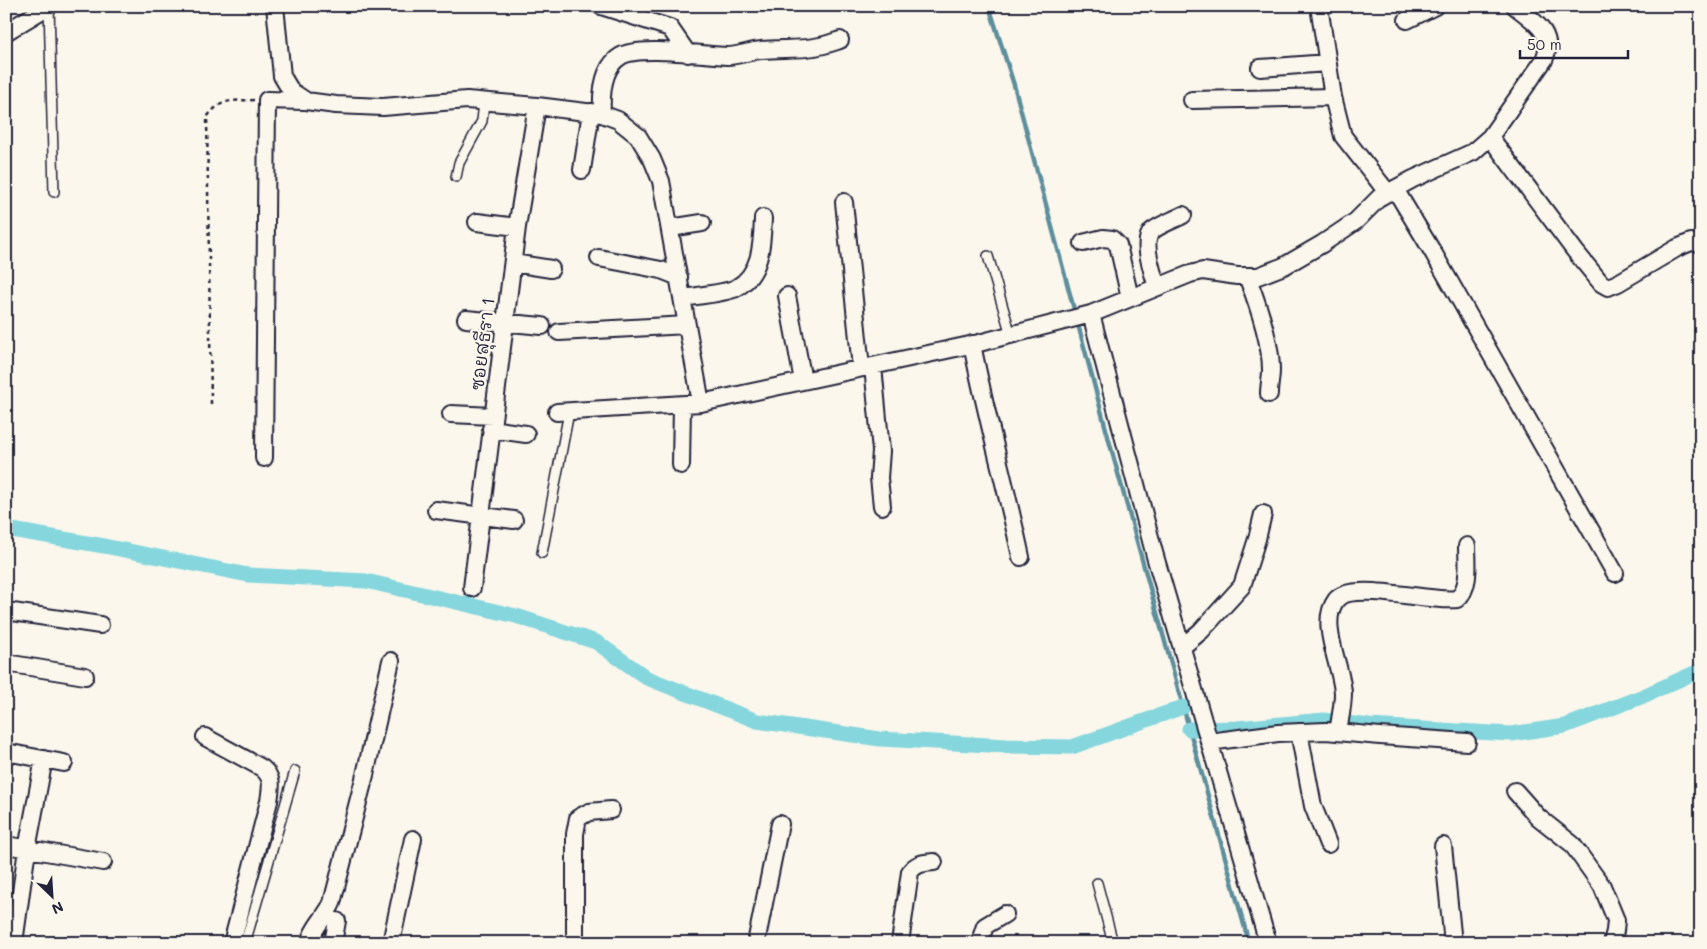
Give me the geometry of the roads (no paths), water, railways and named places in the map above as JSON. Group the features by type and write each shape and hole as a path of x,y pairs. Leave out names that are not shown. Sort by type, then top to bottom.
{"street":[{"path":"6,32 49,6"},
{"path":"275,6 282,76 291,91 306,101"},
{"path":"1319,6 1326,63 1343,136 1391,191 1434,254 1615,573"},
{"path":"1407,20 1435,6"},
{"path":"563,412 701,404 972,344 1089,315 1190,274 1203,272 1258,276 1284,266 1356,221 1380,198 1391,191 1473,152 1490,137 1549,50 1548,41 1542,28 1515,6"},
{"path":"598,7 670,28 688,54"},
{"path":"582,170 606,78 611,65 620,56 632,52 649,51 728,56 761,50 814,47 840,40"},
{"path":"1260,68 1326,63"},
{"path":"1192,100 1333,97"},
{"path":"264,458 267,100 384,107 467,100 536,106 596,114 618,120 638,136 652,159 662,181 701,404"},
{"name":"ซอยสุธีรา 1","path":"472,588 517,227 536,106"},
{"path":"1490,137 1575,252 1601,283 1608,287 1678,248 1691,242 1701,244"},
{"path":"844,202 867,367 881,451 879,478 882,506"},
{"path":"1157,287 1147,240 1152,232 1184,215"},
{"path":"682,298 735,288 745,282 758,261 763,218"},
{"path":"477,222 517,227"},
{"path":"670,228 702,223"},
{"path":"1083,243 1103,238 1112,239 1118,244 1130,298"},
{"path":"599,258 661,270 679,277"},
{"path":"513,263 551,269"},
{"path":"1247,276 1267,345 1271,370 1269,394"},
{"path":"787,296 803,381"},
{"path":"1089,315 1155,556 1268,943"},
{"path":"466,319 542,326"},
{"path":"559,332 687,325"},
{"path":"972,344 981,392 1021,557"},
{"path":"681,465 682,405"},
{"path":"451,414 492,423 526,434"},
{"path":"436,510 514,520"},
{"path":"1182,646 1201,631 1242,586 1257,540 1263,514"},
{"path":"1339,725 1343,693 1330,628 1331,615 1336,601 1346,593 1364,591 1421,598 1450,600 1457,598 1464,590 1467,546"},
{"path":"6,611 100,625"},
{"path":"309,943 316,926 332,903 365,775 391,662"},
{"path":"6,663 85,676"},
{"path":"1207,734 1299,732 1339,725 1380,736 1467,742"},
{"path":"1299,732 1313,806 1328,844"},
{"path":"205,738 262,768 269,773 271,782 269,801 232,943"},
{"path":"6,752 64,763"},
{"path":"14,943 27,849 44,759"},
{"path":"1515,792 1538,817 1572,844 1602,886 1616,920 1612,943"},
{"path":"575,943 575,834 578,818 589,812 611,810"},
{"path":"756,943 780,824"},
{"path":"391,943 413,840"},
{"path":"6,845 103,862"},
{"path":"1443,846 1452,943"},
{"path":"900,943 910,872 913,867 920,863 934,862"},
{"path":"982,943 985,926 1005,914"},
{"path":"332,943 337,921"}],"lane":[{"path":"49,6 54,192"},
{"path":"456,177 459,163 482,121 484,102"},
{"path":"988,256 1011,335"},
{"path":"542,553 563,412"},
{"path":"245,943 295,771"},
{"path":"1097,883 1113,943"}],"waterway":[{"path":"989,6 1014,85 1114,459 1249,943"},
{"path":"6,529 104,546 248,575 366,581 516,616 596,642 647,678 757,721 880,739 1007,746 1072,747 1183,707"},
{"path":"1189,729 1237,728 1324,720 1369,726 1511,734 1565,726 1641,697 1701,670"}]}
